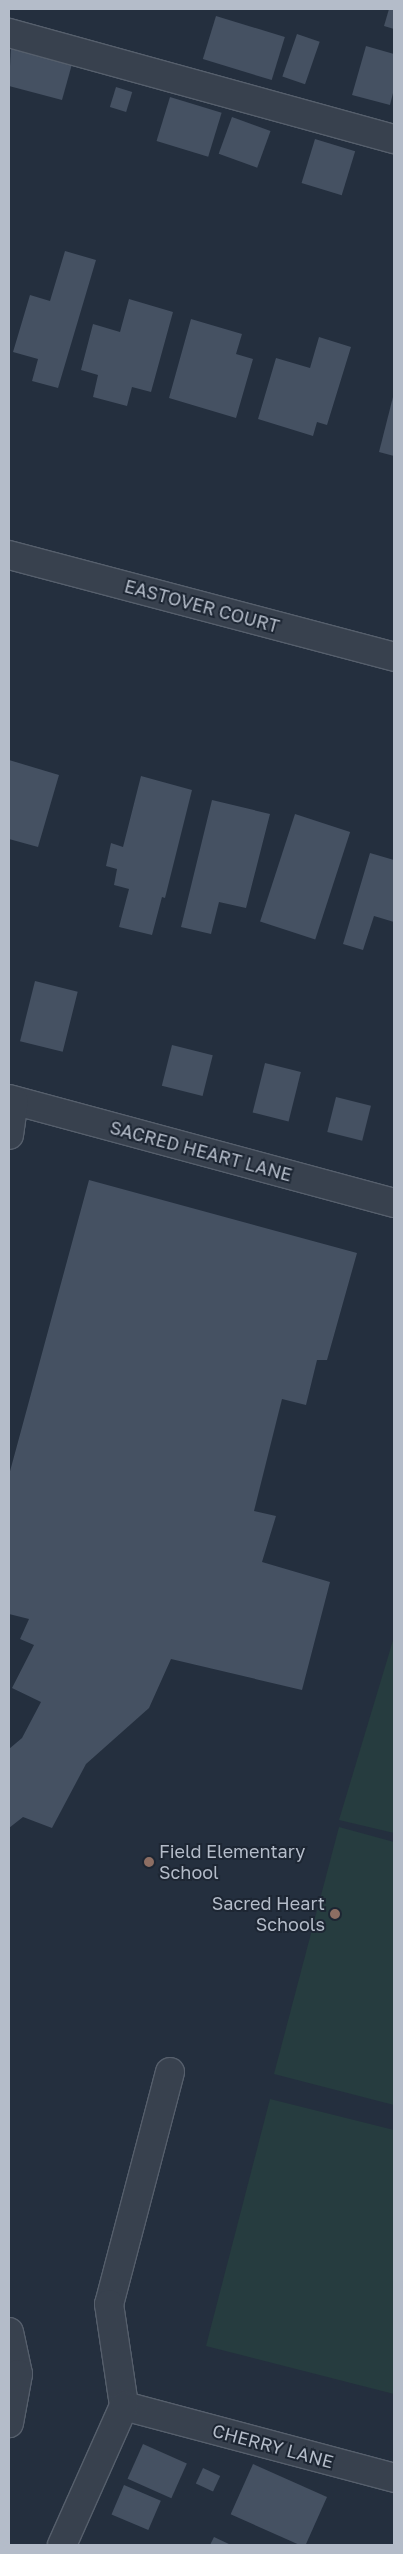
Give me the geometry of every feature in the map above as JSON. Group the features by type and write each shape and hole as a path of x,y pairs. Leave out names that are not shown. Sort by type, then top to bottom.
{"street":[{"path":"9,33 394,139"},
{"name":"EASTOVER COURT","path":"9,555 394,657"},
{"path":"9,1135 12,1100"},
{"name":"SACRED HEART LANE","path":"12,1100 394,1203"},
{"path":"62,2545 124,2406 109,2304 170,2072"},
{"path":"9,2332 18,2374 9,2423"},
{"name":"CHERRY LANE","path":"124,2406 394,2478"}],"green space":[{"path":"394,1637 394,1833 339,1820"},
{"path":"339,1827 394,1842 394,2105 274,2074"},
{"path":"270,2099 394,2130 394,2394 206,2346"}],"building":[{"path":"389,9 394,9 394,29 384,26"},
{"path":"216,16 285,37 272,80 203,59"},
{"path":"297,34 320,42 305,84 282,77"},
{"path":"366,46 394,54 394,89 390,105 352,95"},
{"path":"11,47 72,64 62,100 9,86"},
{"path":"116,87 132,92 126,112 110,107"},
{"path":"170,97 222,113 208,157 157,141"},
{"path":"232,117 271,131 257,168 219,154"},
{"path":"315,139 355,151 342,195 302,183"},
{"path":"65,251 96,260 58,388 32,381 38,359 13,352 30,295 50,301"},
{"path":"129,299 173,312 151,392 132,387 127,406 93,397 98,375 81,370 93,324 120,332"},
{"path":"191,319 242,334 236,354 253,359 236,418 169,398"},
{"path":"319,337 351,347 327,425 317,422 313,436 258,419 276,358 310,368"},
{"path":"394,393 394,456 379,452"},
{"path":"9,760 59,775 38,847 9,839"},
{"path":"141,776 192,790 165,898 162,897 152,935 119,927 129,889 114,885 117,869 106,866 111,843 123,847"},
{"path":"212,800 270,814 246,908 219,902 211,934 181,927"},
{"path":"295,814 350,832 315,939 260,921"},
{"path":"370,853 394,860 394,922 374,916 363,950 343,944"},
{"path":"35,981 78,992 63,1052 20,1041"},
{"path":"172,1045 213,1055 203,1096 162,1086"},
{"path":"265,1063 301,1072 289,1121 253,1112"},
{"path":"336,1097 371,1106 362,1141 327,1132"},
{"path":"89,1180 357,1253 327,1360 317,1360 306,1405 282,1399 254,1511 276,1516 262,1562 330,1582 302,1690 171,1659 149,1708 86,1764 52,1828 23,1817 9,1828 9,1749 22,1738 41,1702 12,1688 34,1645 20,1639 29,1619 9,1614 9,1475"},
{"path":"143,2444 187,2464 171,2498 128,2479"},
{"path":"253,2464 327,2497 306,2545 300,2545 231,2514"},
{"path":"203,2468 220,2476 213,2491 196,2483"},
{"path":"124,2485 161,2501 148,2530 111,2514"},
{"path":"214,2537 231,2545 210,2545"}],"place":[{"name":"Field Elementary School","path":"149,1862"},
{"name":"Sacred Heart Schools","path":"335,1914"}]}
